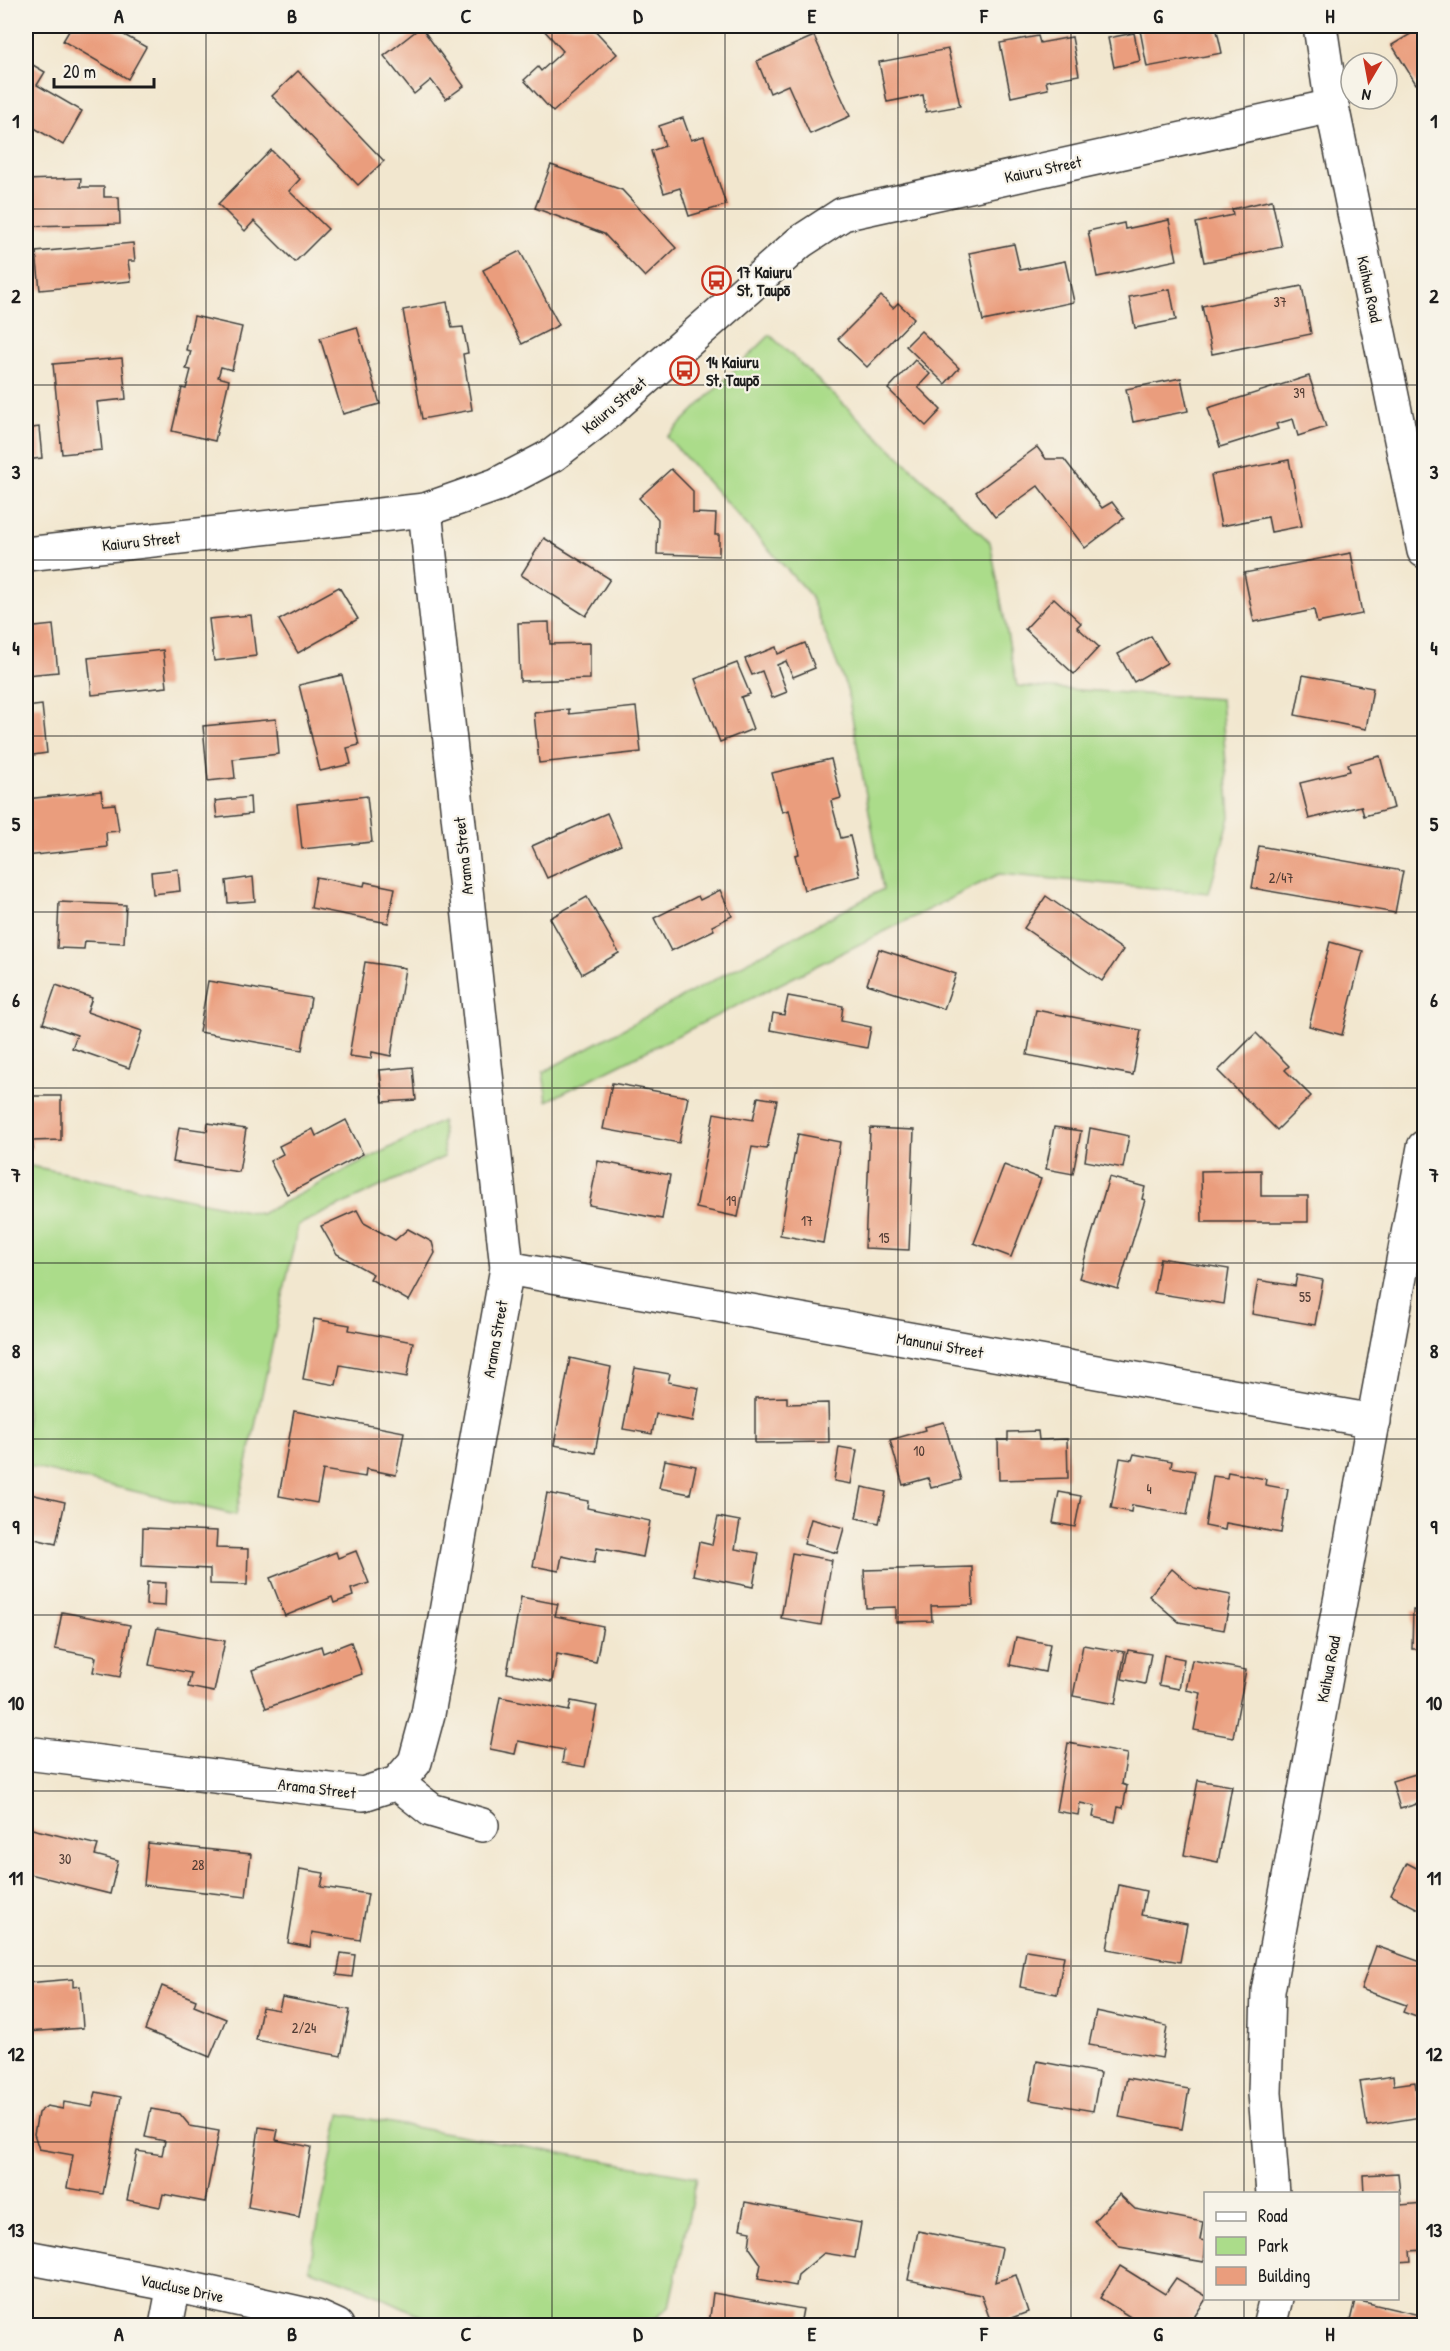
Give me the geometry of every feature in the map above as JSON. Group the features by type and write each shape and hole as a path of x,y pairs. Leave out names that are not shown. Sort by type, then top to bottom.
{"street":[{"name":"Kaihua Road","path":"1320,26 1332,106 1425,551"},
{"name":"Kaiuru Street","path":"26,554 425,510 496,486 553,455 601,418 800,242 843,214 1332,106"},
{"name":"Arama Street","path":"26,1753 363,1794 397,1783 415,1762 428,1714 507,1268 425,510"},
{"name":"Kaihua Road","path":"1274,2192 1265,2093 1268,1991 1374,1421 1418,1215 1425,1147"},
{"name":"Manunui Street","path":"507,1268 1374,1421"},
{"path":"397,1783 431,1810 482,1825"},
{"name":"Vaucluse Drive","path":"26,2258 174,2285 317,2317 337,2325"},
{"path":"166,2325 174,2285"},
{"path":"1269,2325 1275,2300"}],"green space":[{"path":"770,335 990,542 1017,686 1221,699 1230,817 1209,893 999,874 547,1101 543,1072 883,889 847,689 810,595 667,437"},
{"path":"442,1121 444,1157 298,1225 236,1515 26,1466 26,1165 261,1214"},
{"path":"340,2114 697,2177 669,2307 648,2325 441,2325 362,2288 309,2269"}],"building":[{"path":"72,26 108,26 146,47 128,79 63,41"},
{"path":"547,26 591,26 617,54 553,112 524,80 538,67 541,71 563,51 543,29"},
{"path":"1160,26 1216,26 1222,53 1147,67 1140,30"},
{"path":"1424,26 1424,79 1416,84 1399,56 1399,51 1396,51 1392,45"},
{"path":"421,27 464,86 446,99 431,80 414,94 384,56"},
{"path":"1134,33 1140,61 1114,67 1108,38"},
{"path":"814,36 850,116 810,134 788,85 770,93 757,61"},
{"path":"1038,36 1040,43 1072,37 1079,75 1046,81 1048,89 1011,97 1000,43"},
{"path":"948,49 960,106 926,112 923,95 887,102 879,62"},
{"path":"26,61 45,72 37,85 82,111 63,145 26,123"},
{"path":"298,71 384,161 358,185 272,96"},
{"path":"683,118 691,140 704,136 726,205 689,216 680,188 664,193 651,151 665,146 659,126"},
{"path":"271,150 300,179 289,191 328,229 295,262 254,221 245,231 218,204"},
{"path":"551,165 622,190 676,248 645,277 604,234 535,208"},
{"path":"81,178 80,187 104,187 104,197 119,197 120,224 26,226 26,180"},
{"path":"1272,200 1282,247 1204,262 1196,223 1233,215 1232,209"},
{"path":"1169,220 1177,260 1097,277 1088,231 1124,223 1125,229"},
{"path":"133,243 135,261 128,261 131,281 40,290 36,252"},
{"path":"1014,244 1020,270 1065,261 1074,302 983,321 969,253"},
{"path":"520,251 559,325 522,344 483,270"},
{"path":"1302,286 1311,334 1212,354 1202,306"},
{"path":"1170,289 1176,320 1135,328 1129,297"},
{"path":"881,296 893,308 898,303 914,318 867,367 838,339"},
{"path":"447,302 452,328 463,327 468,353 463,354 472,410 422,419 403,310"},
{"path":"194,316 242,327 232,370 221,367 218,377 229,380 215,441 172,431 182,388 186,389 191,370 186,369 191,351 186,350"},
{"path":"357,327 380,404 343,414 320,338"},
{"path":"921,331 959,368 945,384 906,346"},
{"path":"122,358 126,399 97,402 102,450 62,454 53,364"},
{"path":"915,360 930,374 918,387 941,410 926,426 888,389"},
{"path":"1309,376 1326,427 1298,436 1293,419 1276,424 1278,429 1220,447 1208,408"},
{"path":"1181,378 1188,411 1133,422 1126,389"},
{"path":"39,427 42,458 26,460 26,429"},
{"path":"1037,447 1046,459 1064,459 1102,508 1112,502 1124,518 1085,548 1038,486 995,517 976,492"},
{"path":"1289,460 1302,526 1271,532 1268,517 1221,526 1211,475"},
{"path":"671,469 693,491 693,513 716,514 715,535 719,535 719,556 657,554 658,519 639,498"},
{"path":"544,538 610,579 586,616 521,575"},
{"path":"1351,553 1362,614 1317,623 1314,610 1254,622 1244,573"},
{"path":"339,587 358,619 298,653 279,620"},
{"path":"1054,598 1081,623 1077,627 1099,647 1074,674 1025,629"},
{"path":"251,615 256,656 214,661 209,619"},
{"path":"549,622 550,644 590,643 590,679 520,681 518,623"},
{"path":"53,625 58,672 26,675 26,628"},
{"path":"1151,636 1167,663 1134,682 1118,654"},
{"path":"805,643 815,668 793,677 786,661 777,665 787,692 772,698 762,671 752,675 745,659 776,647 778,654"},
{"path":"163,650 167,687 92,695 88,658"},
{"path":"737,663 750,694 741,697 753,729 720,742 695,679"},
{"path":"342,675 359,745 347,748 351,764 320,771 299,685"},
{"path":"1303,675 1373,688 1366,729 1295,715"},
{"path":"42,705 47,753 26,756 26,707"},
{"path":"636,707 641,752 539,763 534,713 569,709 569,714"},
{"path":"276,719 279,754 233,759 235,778 208,781 203,726"},
{"path":"1380,756 1394,808 1364,816 1361,806 1309,819 1300,783 1350,771 1348,764"},
{"path":"831,759 841,798 831,801 841,838 850,836 860,876 804,890 795,855 799,854 789,810 782,812 772,773"},
{"path":"101,791 103,805 115,804 119,831 106,832 107,847 26,856 26,799"},
{"path":"367,796 372,842 302,849 297,804"},
{"path":"250,797 251,814 217,818 215,801"},
{"path":"607,813 621,845 547,878 532,846"},
{"path":"1259,846 1403,871 1395,913 1252,888"},
{"path":"178,869 180,891 153,894 151,872"},
{"path":"253,877 255,901 228,903 226,881"},
{"path":"316,877 364,886 365,882 395,888 388,923 311,908"},
{"path":"720,890 732,916 712,926 714,930 671,951 654,918 698,896 700,900"},
{"path":"1046,896 1123,950 1102,981 1024,928"},
{"path":"587,897 619,953 582,974 550,918"},
{"path":"59,902 126,905 124,943 85,941 84,949 57,948"},
{"path":"1330,942 1363,951 1342,1035 1309,1026"},
{"path":"879,949 956,974 944,1009 867,984"},
{"path":"365,962 405,968 391,1056 372,1052 371,1059 349,1056"},
{"path":"208,981 311,998 302,1050 199,1032"},
{"path":"56,985 92,998 87,1012 142,1031 129,1068 72,1048 77,1035 43,1023"},
{"path":"788,996 843,1006 841,1021 871,1027 867,1048 770,1030 773,1013 784,1015"},
{"path":"1036,1010 1141,1030 1133,1075 1027,1055"},
{"path":"1256,1033 1289,1066 1285,1070 1311,1096 1277,1130 1218,1071"},
{"path":"413,1067 416,1100 383,1102 380,1070"},
{"path":"612,1083 688,1097 679,1143 603,1129"},
{"path":"26,1096 61,1096 61,1140 32,1141 33,1149 26,1149"},
{"path":"758,1097 777,1100 767,1149 752,1147 738,1217 696,1208 714,1113 753,1120"},
{"path":"346,1120 363,1154 287,1194 270,1161 283,1154 279,1146 313,1129 316,1136"},
{"path":"208,1123 246,1129 239,1172 173,1162 179,1127 207,1131"},
{"path":"1054,1127 1081,1131 1073,1174 1046,1169"},
{"path":"870,1128 914,1130 909,1250 865,1248"},
{"path":"1090,1128 1129,1136 1123,1168 1085,1161"},
{"path":"798,1134 840,1142 823,1243 780,1235"},
{"path":"598,1161 670,1175 662,1219 589,1205"},
{"path":"1004,1165 1041,1179 1011,1257 974,1243"},
{"path":"1261,1170 1261,1196 1308,1196 1308,1222 1202,1222 1201,1171"},
{"path":"1109,1177 1145,1187 1142,1199 1145,1200 1118,1289 1079,1278"},
{"path":"357,1210 364,1223 395,1240 408,1229 432,1242 435,1253 409,1301 370,1279 373,1274 337,1254 321,1226"},
{"path":"1160,1258 1229,1269 1224,1304 1154,1293"},
{"path":"1297,1275 1323,1280 1315,1325 1252,1314 1258,1280 1295,1286"},
{"path":"314,1319 350,1325 349,1330 413,1342 407,1377 340,1365 336,1385 303,1379"},
{"path":"570,1358 611,1367 595,1453 554,1445"},
{"path":"635,1368 670,1374 668,1382 699,1388 693,1421 656,1414 652,1434 623,1429"},
{"path":"787,1397 787,1404 828,1403 829,1442 755,1443 755,1398"},
{"path":"294,1411 404,1432 396,1475 366,1469 365,1477 323,1470 317,1503 279,1496"},
{"path":"944,1422 961,1480 931,1488 928,1478 903,1485 890,1440"},
{"path":"1038,1431 1039,1440 1067,1439 1068,1478 999,1480 998,1440 1008,1440 1008,1432"},
{"path":"839,1447 857,1450 851,1484 834,1481"},
{"path":"1134,1454 1172,1461 1171,1467 1195,1471 1187,1515 1132,1505 1131,1512 1111,1508 1120,1458 1132,1460"},
{"path":"665,1460 696,1466 690,1494 659,1488"},
{"path":"1228,1472 1266,1479 1265,1485 1288,1489 1281,1533 1226,1523 1225,1530 1205,1526 1213,1476 1227,1478"},
{"path":"862,1487 886,1492 879,1523 856,1518"},
{"path":"1059,1492 1081,1496 1075,1527 1053,1523"},
{"path":"26,1493 65,1502 56,1544 26,1537"},
{"path":"547,1493 588,1501 587,1508 650,1521 643,1557 597,1548 594,1563 562,1556 559,1571 533,1566"},
{"path":"718,1517 740,1521 735,1549 759,1553 753,1587 693,1575 699,1542 712,1545"},
{"path":"811,1519 844,1528 837,1553 804,1544"},
{"path":"143,1528 217,1531 216,1548 248,1549 247,1585 210,1584 210,1569 142,1566"},
{"path":"356,1551 369,1583 351,1589 353,1596 334,1603 332,1597 285,1616 270,1578 336,1552 338,1558"},
{"path":"792,1553 832,1560 821,1625 781,1618"},
{"path":"972,1567 973,1605 931,1606 932,1621 896,1622 896,1607 866,1608 864,1570"},
{"path":"1172,1569 1194,1588 1231,1595 1224,1630 1179,1622 1149,1596"},
{"path":"147,1582 166,1583 165,1606 146,1605"},
{"path":"521,1597 558,1604 555,1616 603,1626 596,1662 557,1654 552,1682 507,1673"},
{"path":"1413,1610 1424,1611 1424,1649 1412,1649"},
{"path":"62,1612 130,1625 120,1677 93,1672 96,1657 55,1649"},
{"path":"157,1628 225,1641 214,1692 188,1687 191,1673 149,1665"},
{"path":"1016,1637 1050,1644 1045,1672 1010,1665"},
{"path":"351,1642 362,1674 266,1708 252,1670 321,1646 323,1653"},
{"path":"1083,1645 1125,1652 1115,1704 1073,1696"},
{"path":"1128,1650 1151,1654 1145,1684 1122,1679"},
{"path":"1164,1655 1184,1659 1179,1689 1159,1685"},
{"path":"1192,1660 1246,1670 1233,1737 1194,1730 1201,1693 1186,1690"},
{"path":"1422,1695 1424,1695 1424,1731 1422,1731"},
{"path":"500,1697 569,1711 571,1701 597,1706 585,1767 562,1763 564,1750 518,1741 515,1754 490,1749"},
{"path":"1068,1743 1127,1754 1122,1784 1127,1786 1123,1808 1118,1807 1115,1822 1093,1817 1095,1806 1080,1803 1078,1815 1056,1811"},
{"path":"1419,1773 1424,1802 1400,1809 1392,1781"},
{"path":"1198,1780 1232,1786 1218,1862 1184,1855"},
{"path":"28,1828 98,1845 95,1855 118,1861 110,1894 26,1873"},
{"path":"148,1843 251,1854 246,1897 144,1885"},
{"path":"1407,1863 1424,1872 1424,1912 1391,1895"},
{"path":"300,1869 324,1873 321,1887 368,1894 360,1940 312,1932 310,1947 288,1943"},
{"path":"1119,1885 1146,1891 1141,1915 1187,1924 1180,1962 1107,1949"},
{"path":"1376,1946 1424,1963 1424,2020 1403,2012 1406,2005 1361,1989"},
{"path":"1026,1950 1064,1956 1057,1994 1020,1987"},
{"path":"341,1953 355,1955 352,1977 337,1975"},
{"path":"73,1979 73,1987 80,1986 83,2028 26,2032 26,1983"},
{"path":"162,1986 196,2000 194,2006 226,2019 210,2057 145,2030"},
{"path":"282,1997 350,2010 341,2056 256,2040 262,2007 279,2010"},
{"path":"1096,2011 1167,2026 1162,2058 1089,2045"},
{"path":"1037,2061 1100,2073 1093,2111 1030,2100"},
{"path":"1393,2076 1394,2085 1415,2082 1421,2117 1367,2126 1360,2081"},
{"path":"1127,2078 1189,2089 1182,2129 1119,2117"},
{"path":"96,2092 121,2097 103,2194 67,2188 73,2155 39,2149 34,2134 38,2113 47,2106 63,2109 64,2102 92,2107"},
{"path":"151,2109 180,2114 190,2126 219,2131 205,2202 163,2194 160,2207 127,2200 137,2151 162,2155 165,2141 145,2137"},
{"path":"259,2127 278,2130 276,2140 311,2147 299,2217 248,2207"},
{"path":"1398,2173 1401,2205 1424,2203 1424,2250 1410,2251 1411,2261 1399,2262 1399,2192 1364,2192 1363,2175"},
{"path":"1119,2194 1135,2209 1203,2222 1200,2240 1204,2241 1204,2262 1120,2247 1094,2221"},
{"path":"745,2202 861,2223 855,2258 824,2253 798,2275 796,2286 758,2279 761,2264 749,2247 751,2231 740,2229"},
{"path":"918,2231 1002,2248 995,2282 1016,2275 1028,2312 992,2325 981,2295 908,2280"},
{"path":"1120,2266 1165,2294 1176,2278 1204,2295 1205,2300 1189,2325 1131,2325 1135,2320 1100,2298"},
{"path":"713,2293 803,2309 800,2325 709,2325"},
{"path":"1355,2300 1424,2316 1424,2325 1349,2325"}],"place":[{"name":"17 Kaiuru St, Taupō","path":"716,281"},
{"name":"14 Kaiuru St, Taupō","path":"685,371"}]}
